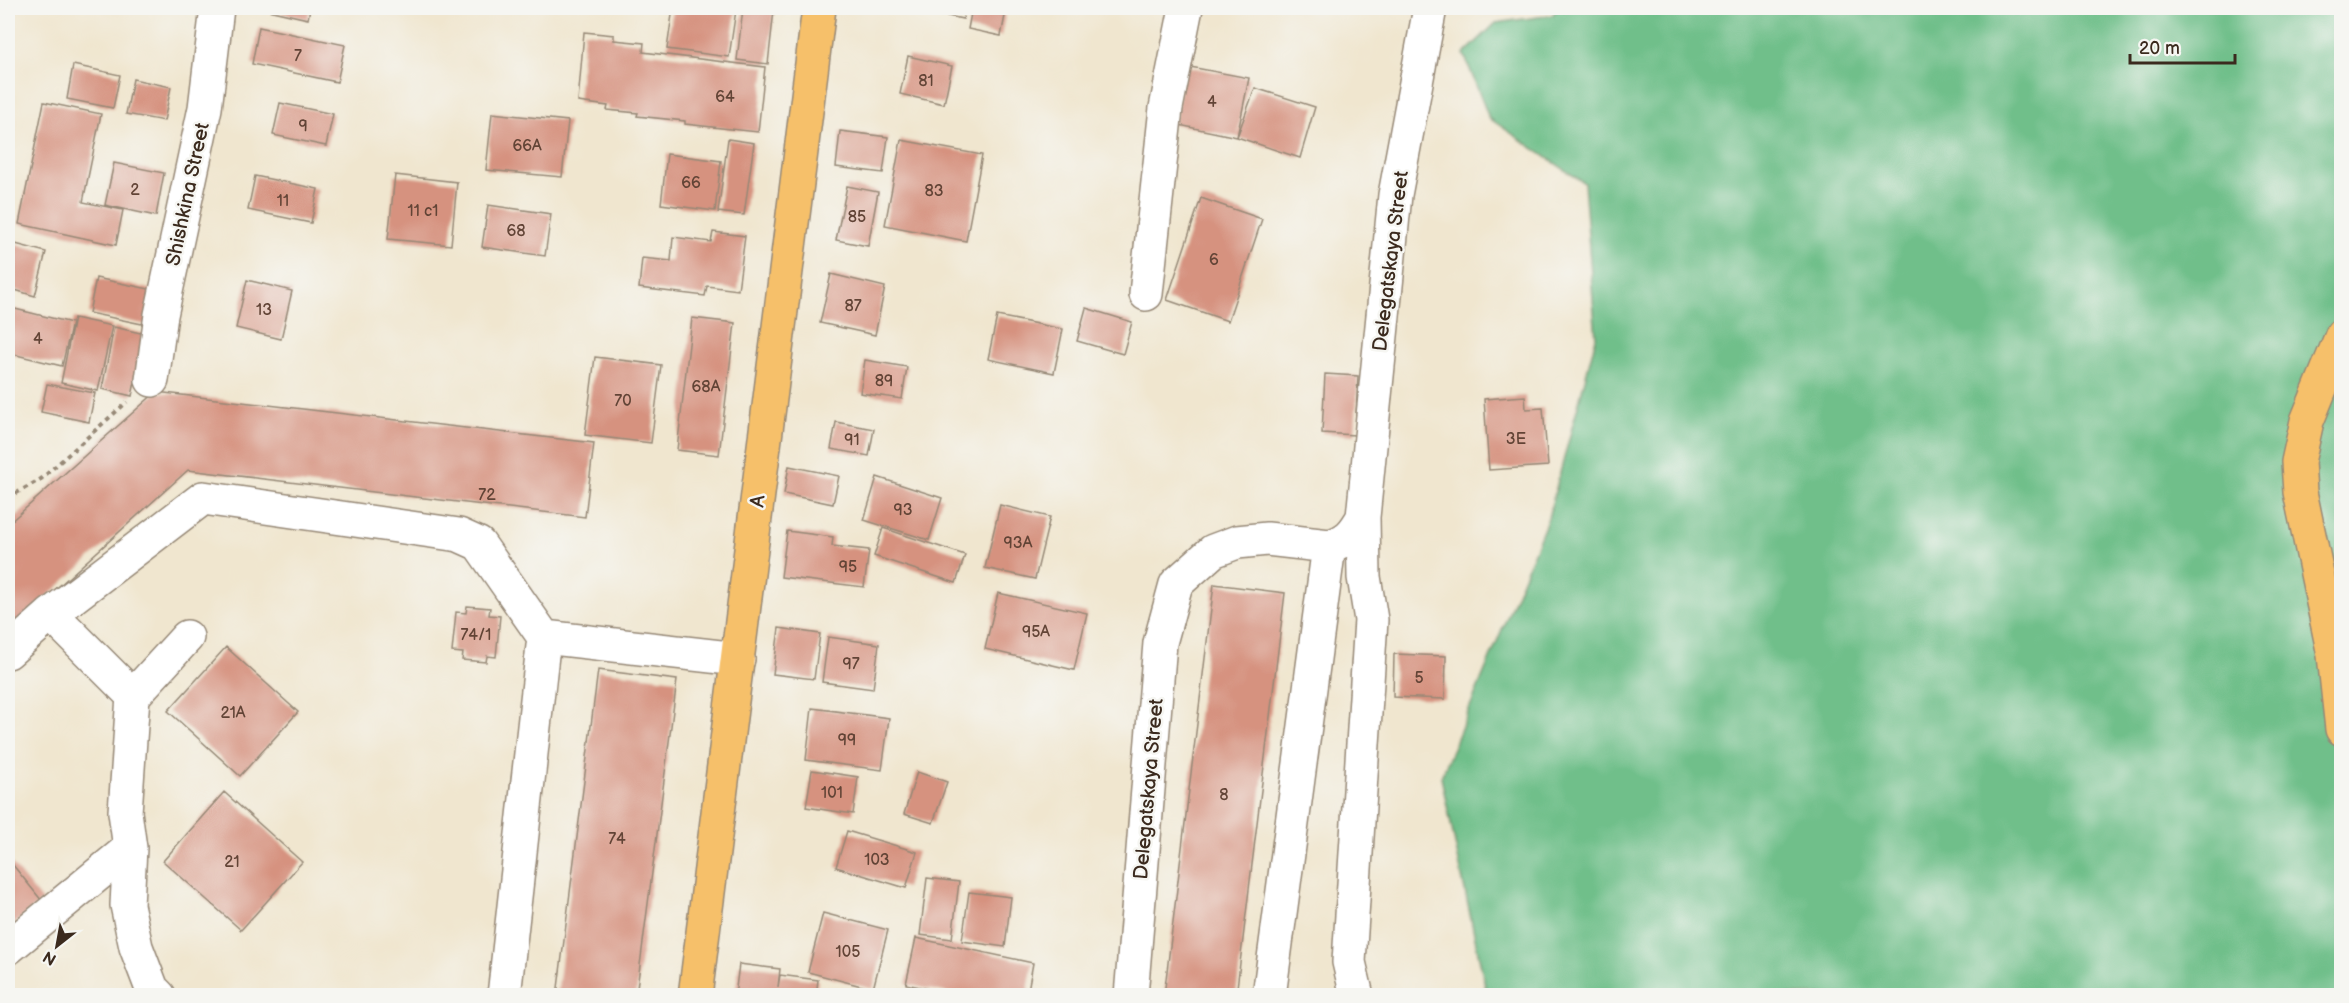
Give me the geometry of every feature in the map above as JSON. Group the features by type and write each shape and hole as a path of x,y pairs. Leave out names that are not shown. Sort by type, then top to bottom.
{"main road":[{"name":"A","path":"695,996 819,8"},
{"path":"2342,336 2307,422 2298,462 2300,492 2334,655 2342,729"}],"street":[{"name":"Shishkina Street","path":"152,380 161,315 191,183 205,108 217,8"},
{"path":"1146,294 1166,108 1186,8"},
{"name":"Delegatskaya Street","path":"1357,996 1349,963 1371,620 1364,577 1364,517 1395,195 1430,8"},
{"path":"8,652 51,614 203,498 459,535 479,544 544,637 504,996"},
{"path":"1269,996 1329,546 1344,542 1353,534 1364,517"},
{"name":"Delegatskaya Street","path":"1131,996 1160,643 1176,584 1213,551 1237,542 1267,539 1329,546"},
{"path":"51,614 133,696"},
{"path":"159,996 153,989 136,946 127,905 130,848 125,812 133,696 187,637"},
{"path":"544,637 738,659"},
{"path":"8,948 130,848"}],"path":[{"path":"8,498 41,479 152,380"}],"green space":[{"path":"1559,8 2341,8 2341,995 1487,995 1441,777 1548,518 1596,338 1584,183 1489,118 1464,54 1496,23 1552,15"}],"building":[{"path":"259,8 310,8 308,19"},
{"path":"673,8 736,10 729,57 667,49"},
{"path":"743,8 774,10 768,64 737,60"},
{"path":"924,8 965,8 963,19 923,11"},
{"path":"972,8 1006,11 1001,36 968,29"},
{"path":"259,27 345,45 337,82 252,64"},
{"path":"584,32 614,35 614,40 644,43 643,52 765,67 758,132 637,116 638,113 607,110 608,106 578,102"},
{"path":"908,56 952,66 944,104 900,94"},
{"path":"73,65 120,75 113,108 67,99"},
{"path":"1185,66 1249,78 1237,137 1174,124"},
{"path":"133,79 171,87 164,121 126,114"},
{"path":"1255,88 1315,107 1300,158 1237,137"},
{"path":"44,102 101,114 83,202 123,210 116,245 19,224"},
{"path":"280,103 333,114 326,146 273,135"},
{"path":"492,113 568,121 562,177 486,170"},
{"path":"840,131 888,137 883,173 836,167"},
{"path":"728,139 754,143 744,215 718,212"},
{"path":"901,140 982,155 966,241 885,225"},
{"path":"667,154 721,161 715,211 661,204"},
{"path":"114,163 164,173 156,216 105,205"},
{"path":"395,175 457,182 451,245 388,239"},
{"path":"255,176 318,189 311,223 248,210"},
{"path":"847,186 878,192 868,246 836,240"},
{"path":"1201,198 1262,219 1228,321 1167,300"},
{"path":"488,205 551,214 545,256 482,247"},
{"path":"713,232 745,236 738,290 707,286 705,296 639,288 642,258 671,261 673,237 711,242"},
{"path":"8,242 46,252 35,296 8,288"},
{"path":"831,274 885,287 875,335 820,323"},
{"path":"96,278 154,290 147,325 89,313"},
{"path":"247,280 292,291 281,339 236,328"},
{"path":"11,308 72,323 62,366 8,353 8,322"},
{"path":"1086,308 1132,322 1123,354 1077,341"},
{"path":"997,316 1063,329 1054,373 988,359"},
{"path":"74,318 112,326 98,391 61,383"},
{"path":"692,318 735,323 719,455 677,450"},
{"path":"114,327 145,334 132,396 102,389"},
{"path":"595,357 661,365 651,443 585,435"},
{"path":"865,360 907,367 902,399 860,393"},
{"path":"1325,374 1358,376 1355,435 1322,433"},
{"path":"47,384 95,393 89,422 41,412"},
{"path":"156,392 594,443 585,517 188,470 8,632 8,524"},
{"path":"1525,396 1526,409 1543,408 1548,466 1489,470 1484,399"},
{"path":"836,422 874,429 869,456 831,449"},
{"path":"789,466 839,476 833,504 784,494"},
{"path":"877,477 942,498 929,540 864,520"},
{"path":"1000,505 1050,517 1035,579 985,568"},
{"path":"883,528 965,555 956,583 874,556"},
{"path":"787,531 833,537 832,546 869,550 864,587 781,577"},
{"path":"1214,584 1285,593 1236,996 1164,996"},
{"path":"998,593 1087,613 1074,670 985,649"},
{"path":"467,606 490,608 489,615 500,616 496,657 487,656 486,662 462,660 463,653 452,652 456,612 466,613"},
{"path":"779,628 820,634 814,679 773,674"},
{"path":"828,637 879,644 873,689 822,682"},
{"path":"226,647 298,712 240,776 168,711"},
{"path":"1394,654 1446,656 1445,699 1393,697"},
{"path":"598,670 677,680 636,996 557,996"},
{"path":"812,708 889,718 882,770 806,760"},
{"path":"812,770 858,777 853,814 806,807"},
{"path":"917,772 947,782 933,823 904,814"},
{"path":"224,792 302,862 241,930 163,861"},
{"path":"847,831 917,852 906,888 836,867"},
{"path":"8,859 42,901 8,929"},
{"path":"927,878 959,882 952,939 920,935"},
{"path":"969,892 1011,897 1005,947 962,941"},
{"path":"823,913 888,930 873,989 808,972"},
{"path":"916,938 1033,963 1027,996 961,996 906,984"},
{"path":"739,964 780,969 778,987 780,975 818,980 816,996 735,996"}]}
